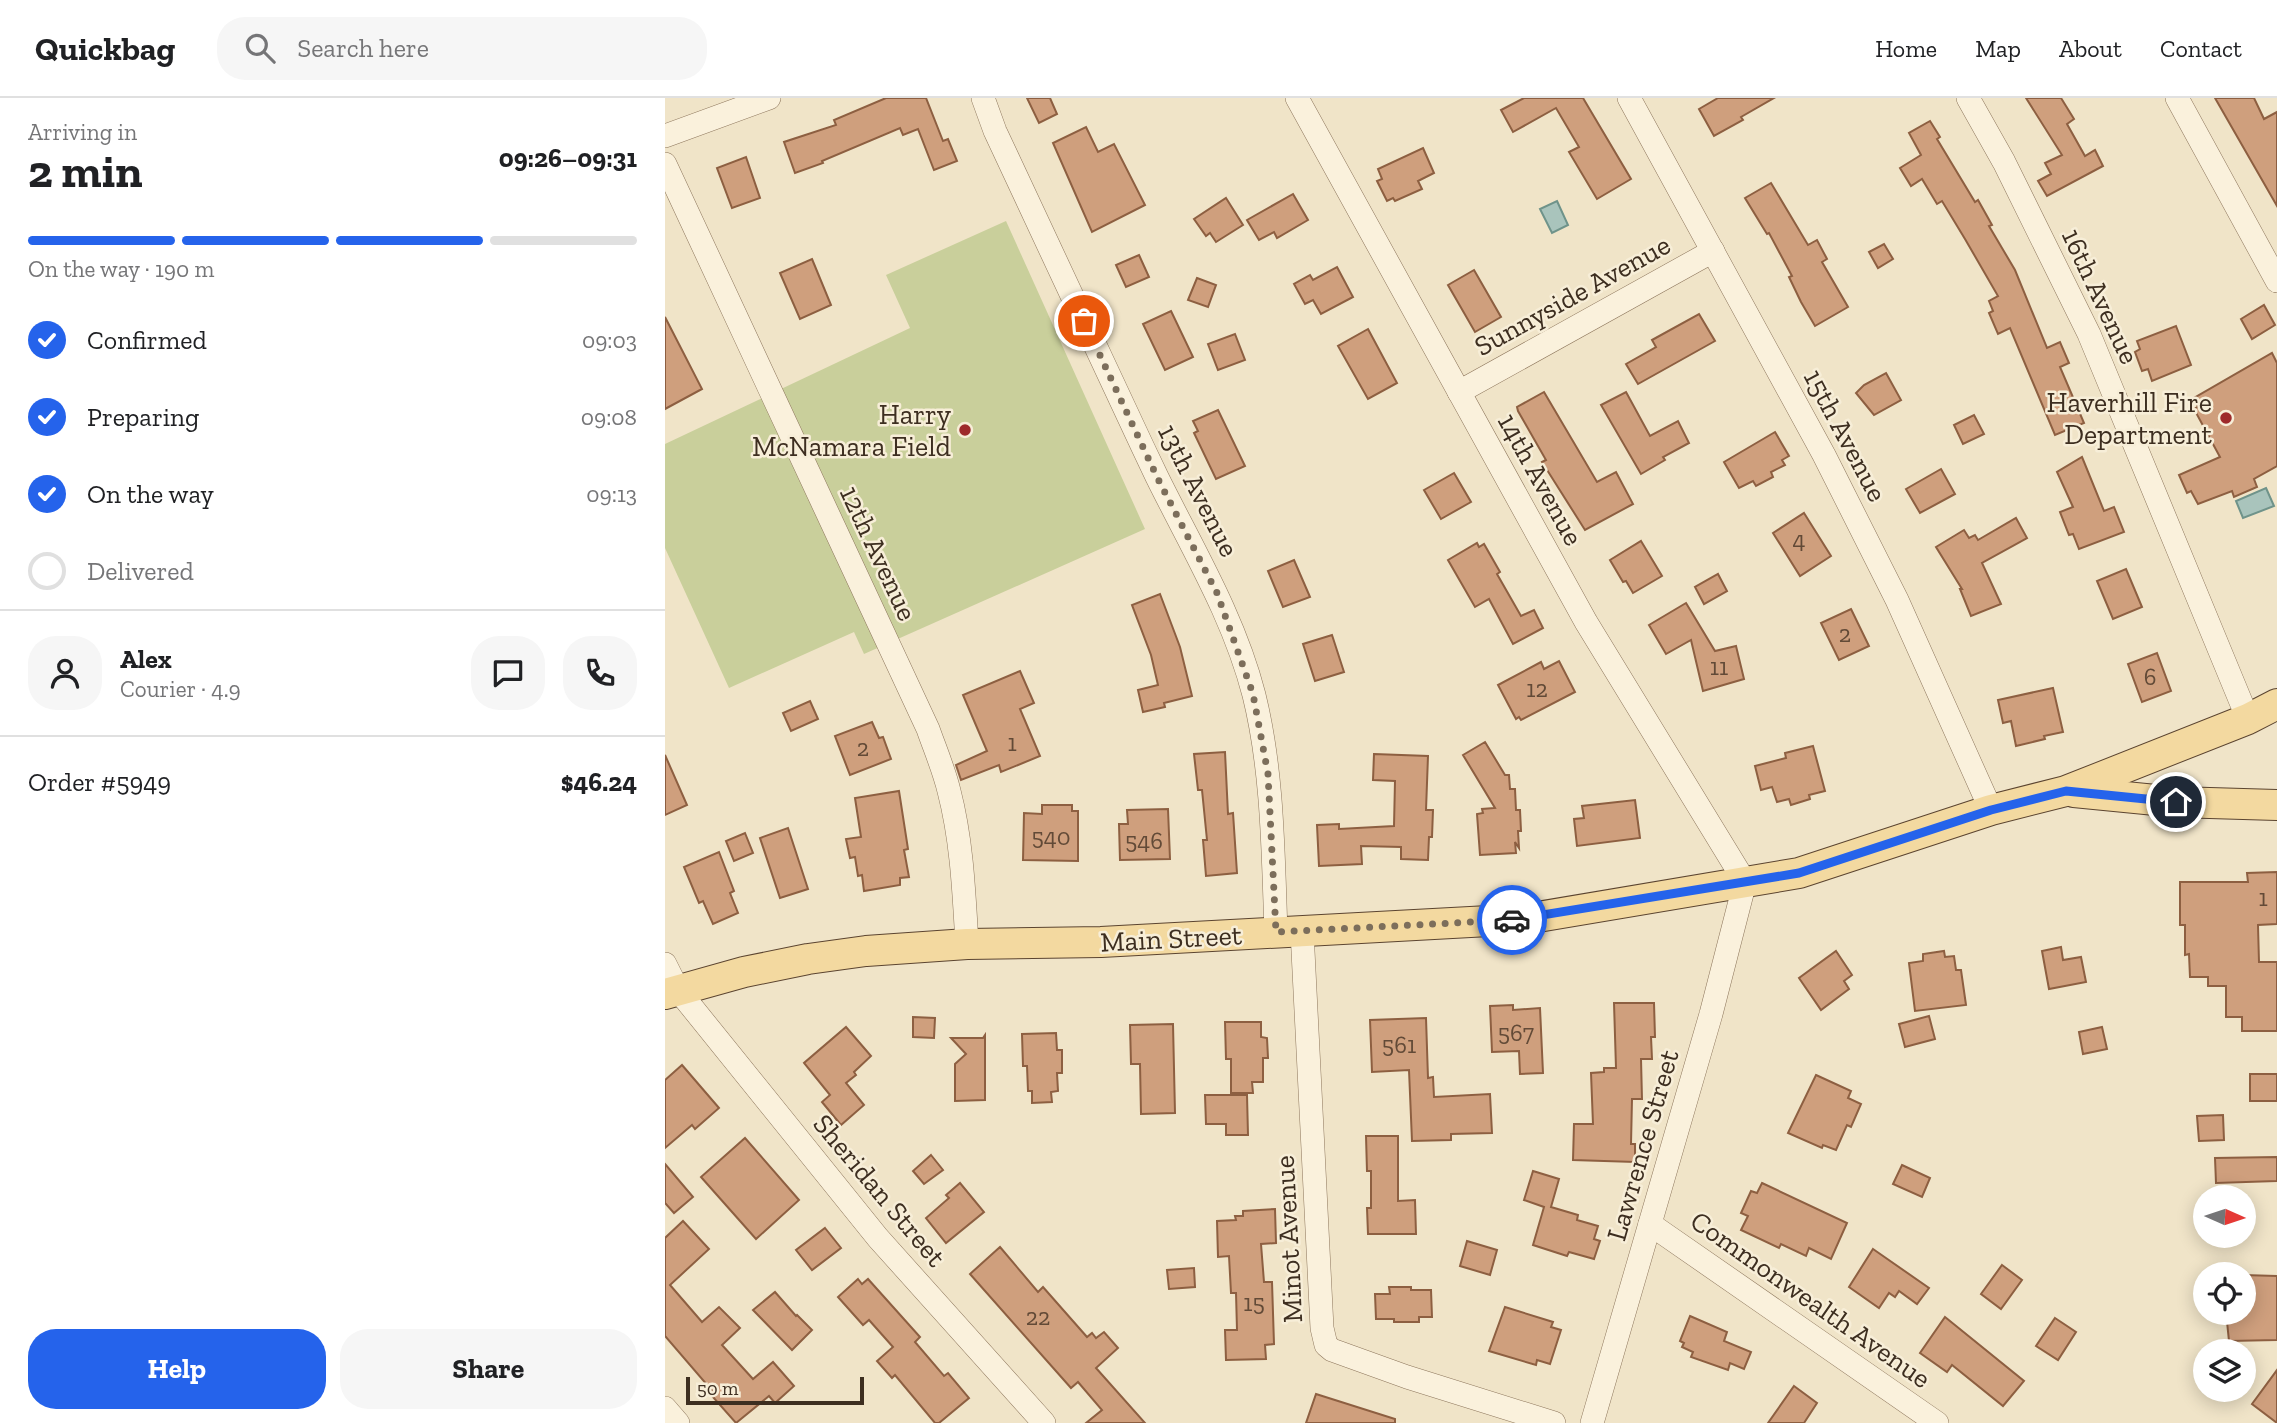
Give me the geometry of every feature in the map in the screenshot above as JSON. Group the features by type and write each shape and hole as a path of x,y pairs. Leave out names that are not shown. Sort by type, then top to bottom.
{"main road":[{"name":"Main Street","path":"669,983 866,951 968,944 1101,942 1527,919 1799,873 1991,810 2066,791 2248,719 2277,704"},
{"path":"2066,791 2176,802 2277,805"}],"street":[{"path":"665,136 769,98"},
{"name":"13th Avenue","path":"983,98 995,131 1157,477 1217,593 1240,653 1253,694 1268,774 1289,932"},
{"name":"14th Avenue","path":"1297,98 1586,622 1745,882"},
{"name":"15th Avenue","path":"1629,98 1824,454 1897,600 1991,810"},
{"name":"16th Avenue","path":"1968,98 2004,162 2089,334 2248,719"},
{"path":"2177,98 2277,281"},
{"name":"12th Avenue","path":"665,164 928,729 949,789 955,819 968,944"},
{"name":"Sunnyside Avenue","path":"1459,392 1713,251"},
{"name":"Lawrence Street","path":"1592,1423 1711,1014 1745,882"},
{"name":"Minot Avenue","path":"1289,932 1322,1328 1326,1345 1332,1350 1407,1377 1554,1423"},
{"name":"Sheridan Street","path":"669,983 878,1238 1044,1423"},
{"name":"Commonwealth Avenue","path":"1650,1224 1937,1423"},
{"path":"665,1408 678,1423"}],"green space":[{"path":"1006,221 1145,529 864,654 854,632 729,688 665,548 665,444 910,328 886,275"}],"water":[{"path":"1557,201 1568,225 1552,233 1540,209"},
{"path":"2266,488 2274,506 2243,518 2236,501"}],"building":[{"path":"886,98 926,98 943,141 948,139 957,161 934,170 918,129 903,135 900,128 795,173 784,142 836,125 834,120"},
{"path":"1027,98 1050,98 1057,114 1039,123"},
{"path":"1524,98 1583,98 1631,179 1597,199 1569,152 1579,147 1556,108 1513,132 1501,110"},
{"path":"1718,98 1774,98 1714,136 1699,109"},
{"path":"2026,98 2061,98 2074,119 2067,124 2085,156 2095,150 2103,166 2047,196 2038,181 2051,174 2045,163 2062,155"},
{"path":"2215,98 2254,98 2264,119 2277,112 2277,206"},
{"path":"1930,121 1940,137 1937,139 1992,225 1989,226 2015,270 2047,348 2060,342 2069,363 2060,367 2084,423 2055,435 2010,328 1998,334 1989,313 1993,311 1989,301 1998,296 1965,239 1942,201 1937,204 1922,179 1911,186 1900,168 1921,155 1909,133"},
{"path":"1086,127 1098,152 1114,144 1145,205 1092,232 1053,143"},
{"path":"1423,148 1434,173 1418,181 1422,189 1395,201 1393,198 1387,201 1377,181 1382,179 1378,169"},
{"path":"746,157 760,198 732,208 717,168"},
{"path":"1771,183 1808,245 1817,240 1827,259 1822,262 1848,307 1815,326 1769,233 1767,234 1745,198"},
{"path":"1293,194 1308,220 1277,238 1274,232 1259,240 1247,220"},
{"path":"1226,198 1243,225 1216,242 1210,233 1206,236 1194,219"},
{"path":"1884,244 1893,259 1878,268 1869,252"},
{"path":"1139,255 1149,277 1126,287 1116,265"},
{"path":"812,259 831,305 800,319 780,273"},
{"path":"1337,267 1353,297 1321,314 1313,300 1305,304 1294,284 1310,275 1313,280"},
{"path":"1474,270 1501,317 1475,332 1448,285"},
{"path":"1197,278 1216,285 1208,307 1188,300"},
{"path":"2264,305 2275,325 2252,339 2241,319"},
{"path":"1171,311 1193,357 1165,370 1143,324"},
{"path":"1699,314 1715,341 1638,384 1626,364 1656,347 1652,340"},
{"path":"665,317 702,389 665,409"},
{"path":"2176,326 2191,365 2152,381 2148,369 2142,371 2135,352 2140,349 2137,341"},
{"path":"1368,329 1397,383 1368,399 1338,346"},
{"path":"1235,334 1245,360 1218,370 1208,344"},
{"path":"2272,353 2277,363 2277,466 2254,479 2257,487 2234,497 2232,491 2198,504 2191,491 2187,493 2179,475 2220,457 2194,409 2198,407 2194,398"},
{"path":"1886,373 1901,400 1874,415 1856,393 1864,385"},
{"path":"1544,392 1597,482 1616,472 1633,504 1585,530 1542,462 1546,460 1518,411 1517,407"},
{"path":"1626,392 1650,436 1678,421 1689,443 1663,457 1665,460 1641,474 1601,405"},
{"path":"1218,410 1245,466 1216,479 1194,433 1198,431 1193,421"},
{"path":"1974,415 1984,434 1963,444 1954,425"},
{"path":"1775,432 1789,456 1782,460 1785,465 1771,472 1773,477 1756,486 1753,481 1739,488 1724,462"},
{"path":"2082,457 2104,511 2114,507 2124,532 2079,549 2073,534 2069,535 2060,512 2073,507 2057,472"},
{"path":"1941,469 1955,494 1920,513 1906,489"},
{"path":"1454,473 1471,502 1441,519 1424,490"},
{"path":"1804,513 1831,556 1800,576 1773,533"},
{"path":"2016,518 2027,538 1982,563 2001,604 1971,616 1962,589 1936,547 1964,530 1969,538 1975,535 1978,540"},
{"path":"1641,541 1662,576 1633,593 1610,560"},
{"path":"1477,543 1479,547 1484,544 1500,572 1497,574 1521,616 1534,610 1543,628 1513,644 1489,599 1475,607 1448,560"},
{"path":"1294,560 1310,597 1283,607 1268,571"},
{"path":"2126,569 2142,607 2113,619 2097,581"},
{"path":"1718,574 1727,591 1704,604 1695,587"},
{"path":"1160,594 1180,647 1192,696 1143,712 1138,690 1158,685 1151,655 1132,605"},
{"path":"1686,603 1715,651 1736,646 1744,679 1703,691 1691,640 1666,654 1649,625"},
{"path":"1851,609 1869,646 1839,660 1821,623"},
{"path":"1332,635 1344,672 1315,681 1303,644"},
{"path":"2157,653 2171,691 2142,702 2128,664"},
{"path":"1559,661 1575,692 1521,720 1519,717 1516,719 1498,685 1541,662 1544,669"},
{"path":"1020,671 1034,703 1020,709 1040,756 1001,772 999,765 961,780 956,765 987,751 963,695"},
{"path":"2053,688 2063,732 2016,746 2011,721 2003,723 1998,700"},
{"path":"810,701 818,719 791,731 783,713"},
{"path":"872,722 879,738 883,737 891,759 850,775 835,736"},
{"path":"1485,742 1505,775 1509,775 1510,789 1515,789 1521,831 1518,831 1519,848 1515,842 1516,853 1480,855 1477,814 1483,813 1482,809 1495,808 1463,755"},
{"path":"1813,746 1825,791 1809,795 1810,799 1791,805 1789,799 1777,802 1772,787 1761,790 1755,766 1786,758 1785,753"},
{"path":"1225,752 1228,814 1233,813 1237,873 1206,876 1203,840 1207,840 1202,790 1198,790 1194,754"},
{"path":"1374,754 1428,756 1426,810 1433,810 1428,860 1401,859 1401,847 1361,846 1362,864 1319,866 1317,825 1339,824 1339,829 1394,826 1395,781 1373,780"},
{"path":"665,755 687,805 665,815"},
{"path":"899,791 908,849 904,850 909,877 900,878 900,885 864,891 862,875 858,876 855,857 850,858 846,839 861,837 855,798"},
{"path":"1635,800 1640,838 1577,846 1574,819 1584,818 1582,806"},
{"path":"1042,805 1072,805 1072,811 1078,811 1078,861 1023,860 1024,813 1042,814"},
{"path":"1168,809 1170,859 1120,860 1119,824 1128,824 1127,810"},
{"path":"788,828 808,889 780,898 760,838"},
{"path":"745,833 753,853 734,861 726,841"},
{"path":"719,852 734,891 730,893 738,913 713,924 703,901 699,903 684,867"},
{"path":"2277,872 2277,924 2258,925 2259,962 2277,962 2277,1031 2242,1031 2242,1017 2226,1017 2226,986 2208,986 2208,977 2190,977 2189,954 2185,955 2185,925 2180,925 2180,882 2248,882 2247,873"},
{"path":"2061,947 2063,960 2081,957 2086,982 2049,989 2042,951"},
{"path":"1836,951 1852,975 1844,981 1849,989 1821,1010 1799,978"},
{"path":"1944,951 1945,957 1954,956 1956,970 1961,970 1966,1005 1915,1011 1909,963 1923,961 1923,954"},
{"path":"1614,1003 1654,1003 1655,1037 1651,1037 1652,1059 1641,1059 1642,1099 1632,1099 1631,1144 1635,1144 1635,1162 1573,1160 1574,1124 1593,1124 1591,1073 1604,1072 1604,1068 1616,1068"},
{"path":"1513,1005 1513,1010 1540,1008 1543,1073 1520,1074 1519,1051 1492,1052 1490,1006"},
{"path":"1929,1016 1935,1039 1905,1047 1899,1024"},
{"path":"913,1017 935,1018 934,1038 913,1037"},
{"path":"1426,1018 1428,1078 1433,1077 1434,1097 1490,1094 1492,1133 1451,1134 1451,1140 1412,1141 1409,1070 1372,1072 1370,1020"},
{"path":"1225,1022 1261,1022 1261,1037 1267,1038 1268,1058 1263,1058 1263,1082 1252,1082 1253,1093 1231,1093 1231,1059 1226,1059"},
{"path":"1173,1024 1175,1113 1141,1114 1140,1064 1131,1064 1130,1025"},
{"path":"846,1027 871,1056 846,1083 864,1105 841,1125 822,1102 830,1095 804,1063"},
{"path":"2102,1027 2107,1049 2083,1054 2079,1032"},
{"path":"1056,1033 1057,1050 1062,1050 1062,1073 1057,1073 1058,1091 1051,1092 1052,1102 1032,1103 1032,1091 1028,1091 1027,1066 1023,1066 1022,1034"},
{"path":"985,1035 985,1100 955,1101 955,1064 966,1054 951,1038 983,1038"},
{"path":"682,1065 719,1108 695,1129 692,1125 665,1148 665,1080"},
{"path":"2250,1074 2277,1074 2277,1101 2250,1101"},
{"path":"1816,1075 1851,1091 1848,1098 1861,1104 1851,1127 1847,1125 1836,1150 1823,1145 1822,1148 1788,1133"},
{"path":"1205,1095 1247,1095 1248,1135 1226,1135 1226,1124 1206,1124"},
{"path":"2223,1115 2224,1140 2199,1141 2197,1116"},
{"path":"1366,1136 1398,1136 1398,1201 1415,1200 1416,1234 1368,1234 1367,1208 1371,1208 1371,1171 1367,1171"},
{"path":"745,1138 799,1200 756,1239 701,1177"},
{"path":"931,1155 943,1170 924,1184 913,1171"},
{"path":"2277,1157 2277,1181 2216,1183 2215,1158"},
{"path":"665,1164 693,1197 674,1213 665,1203"},
{"path":"1902,1165 1930,1178 1922,1197 1893,1184"},
{"path":"1533,1171 1559,1179 1551,1207 1578,1215 1577,1220 1598,1226 1594,1239 1600,1241 1594,1259 1569,1252 1567,1256 1533,1245 1544,1207 1524,1200"},
{"path":"960,1183 984,1212 946,1243 926,1218 949,1198 946,1195"},
{"path":"1762,1183 1847,1223 1831,1259 1809,1248 1806,1256 1781,1244 1779,1248 1741,1230 1748,1216 1741,1213 1751,1191 1757,1193"},
{"path":"1275,1209 1276,1243 1261,1244 1264,1282 1272,1282 1274,1344 1265,1345 1266,1359 1226,1360 1225,1330 1237,1330 1236,1293 1231,1293 1229,1256 1218,1257 1217,1221 1236,1220 1235,1216 1243,1216 1243,1211"},
{"path":"683,1221 709,1249 670,1285 702,1322 719,1307 740,1328 722,1345 753,1379 773,1362 794,1386 775,1403 769,1396 736,1423 665,1336 665,1238"},
{"path":"825,1228 841,1248 812,1270 796,1250"},
{"path":"1467,1241 1497,1250 1490,1275 1460,1266"},
{"path":"1000,1247 1038,1292 1043,1287 1087,1337 1092,1333 1096,1338 1104,1332 1118,1348 1096,1368 1145,1423 1086,1423 1102,1410 1078,1382 1071,1388 970,1274"},
{"path":"1873,1249 1929,1288 1917,1304 1899,1291 1895,1297 1889,1293 1879,1308 1849,1287"},
{"path":"2002,1265 2022,1280 2001,1309 1981,1294"},
{"path":"1194,1268 1195,1287 1169,1289 1167,1270"},
{"path":"2256,1275 2277,1276 2277,1340 2229,1339 2227,1325 2256,1325"},
{"path":"858,1279 862,1284 868,1279 920,1337 915,1342 944,1376 948,1373 969,1398 939,1423 935,1423 895,1375 892,1378 877,1361 893,1347 869,1320 863,1325 838,1297"},
{"path":"1389,1287 1431,1290 1432,1317 1419,1317 1419,1322 1376,1319 1375,1294 1390,1294"},
{"path":"775,1292 812,1330 792,1350 753,1310"},
{"path":"1505,1307 1553,1322 1551,1327 1561,1330 1550,1364 1537,1360 1536,1365 1489,1351"},
{"path":"1690,1316 1727,1332 1724,1341 1751,1352 1744,1369 1730,1363 1728,1370 1691,1357 1693,1352 1682,1347 1684,1343 1680,1341"},
{"path":"1945,1317 2024,1381 2003,1406 1952,1365 1947,1372 1920,1353"},
{"path":"2055,1318 2076,1332 2058,1360 2036,1346"},
{"path":"2277,1370 2277,1423 2252,1404"},
{"path":"1794,1386 1817,1403 1804,1423 1768,1423"},
{"path":"1316,1394 1395,1419 1395,1423 1306,1423"}],"way so far":[{"path":"1084,321 1157,477 1217,593 1253,694 1268,774 1276,932 1512,920"}],"place":[{"name":"Haverhill Fire Department","path":"2226,418"},
{"name":"Harry McNamara Field","path":"965,430"}],"route":[{"path":"1512,920 1799,873 1991,810 2066,791 2176,802"}]}
